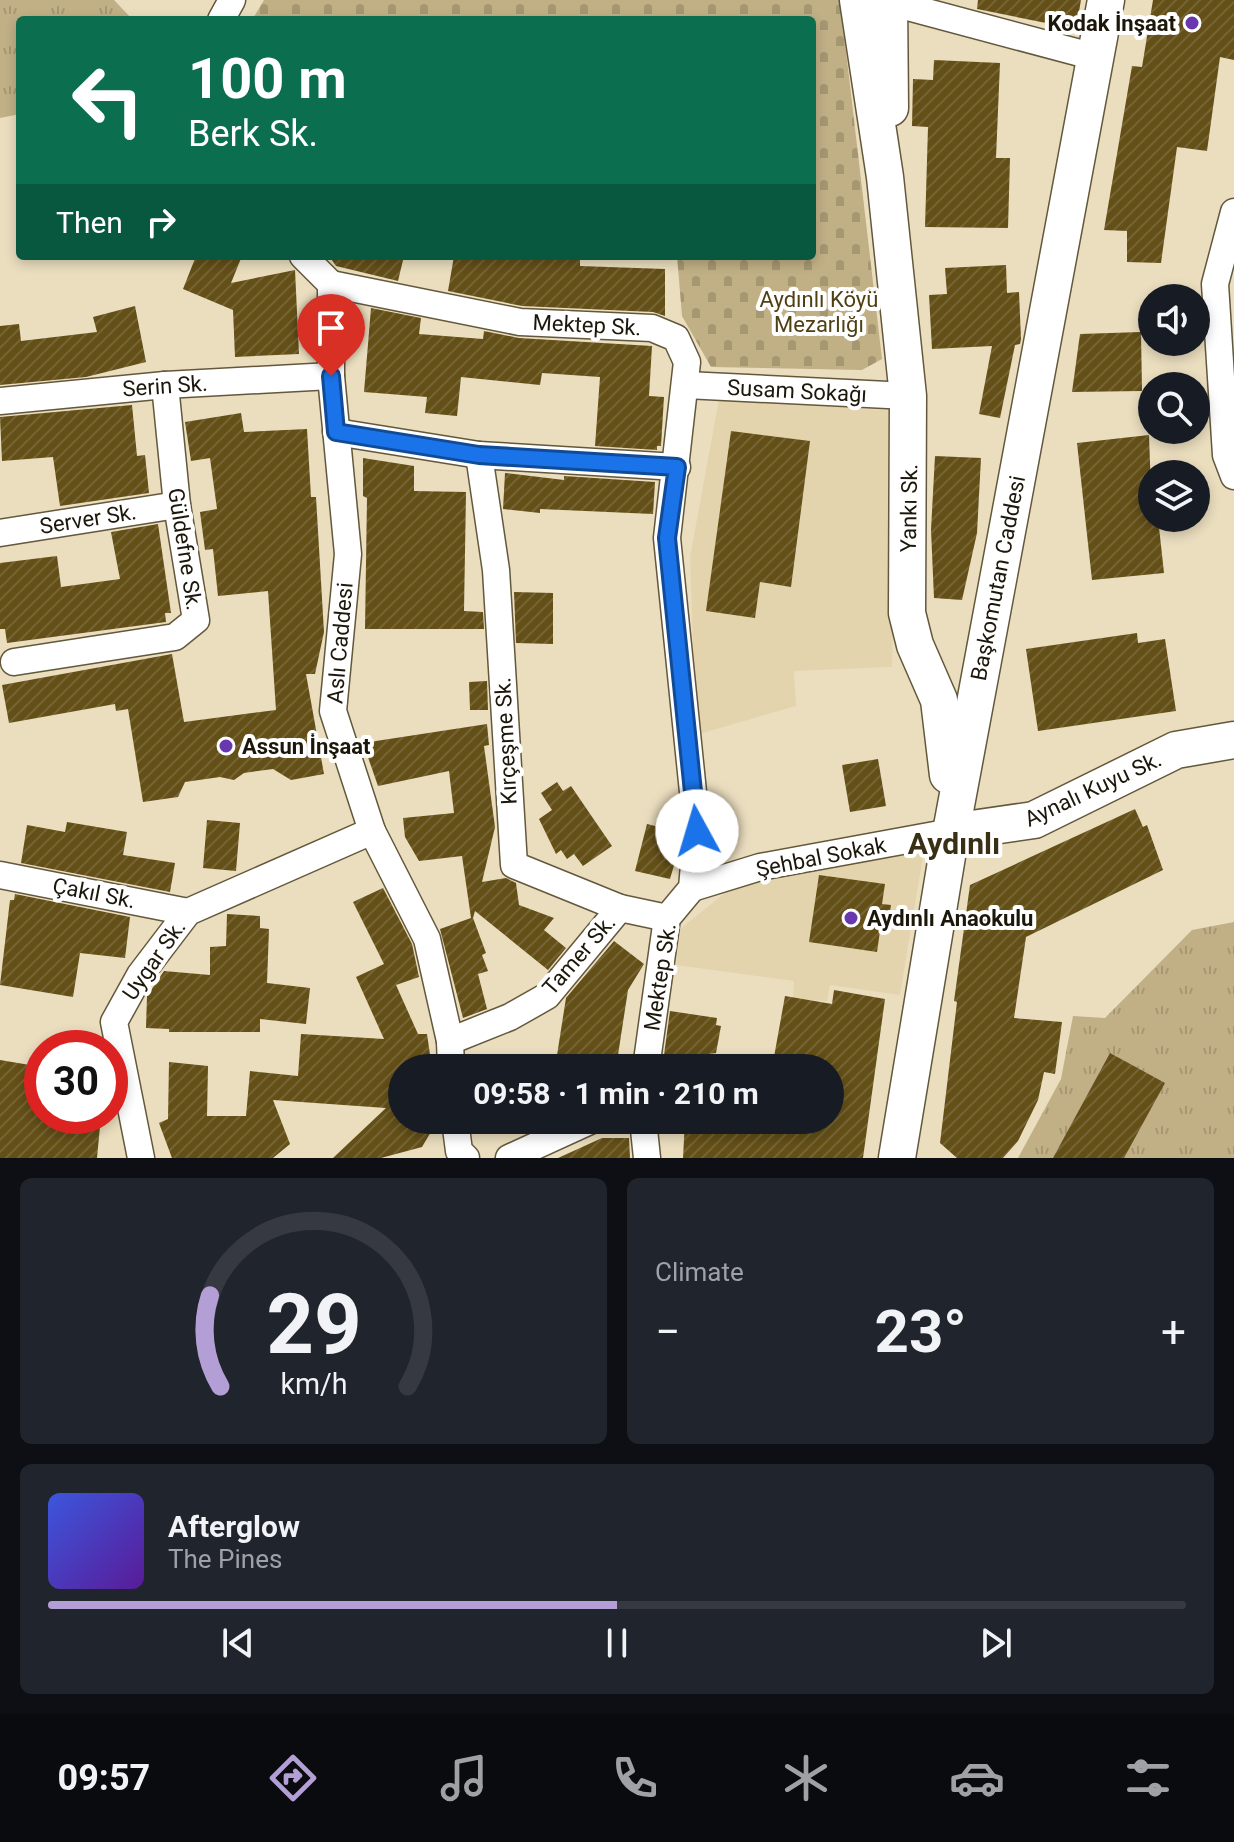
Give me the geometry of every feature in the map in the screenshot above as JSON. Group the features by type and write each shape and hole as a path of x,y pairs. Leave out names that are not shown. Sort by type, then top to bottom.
{"street":[{"name":"Başkomutan Caddesi","path":"897,1158 951,832 1106,0"},
{"path":"879,1 1095,57"},
{"name":"Yankı Sk.","path":"879,1 892,68 885,177 908,396 907,613 915,645 939,700 945,729 951,832"},
{"path":"1234,212 1215,284 1226,455 1234,476"},
{"path":"307,260 331,284"},
{"name":"Aslı Caddesi","path":"331,284 331,376 348,554 333,711 372,831 427,939 450,1054"},
{"name":"Mektep Sk.","path":"331,284 520,322 652,328 676,338 687,362 667,538 697,831 692,888 667,918 648,1054"},
{"name":"Serin Sk.","path":"0,401 165,385 331,376"},
{"name":"Güldefne Sk.","path":"14,662 175,637 196,620 177,505 165,385"},
{"name":"Susam Sokağı","path":"686,385 908,396"},
{"path":"336,432 479,455 677,467"},
{"name":"Kırçeşme Sk.","path":"479,455 496,570 514,865 620,908 667,918"},
{"name":"Server Sk.","path":"0,533 177,505"},
{"name":"Aynalı Kuyu Sk.","path":"951,832 1034,820 1176,750 1234,740"},
{"name":"Uygar Sk.","path":"141,1158 114,1022 140,975 188,912 372,831"},
{"name":"Şehbal Sokak","path":"692,888 760,867 951,832"},
{"name":"Çakıl Sk.","path":"0,875 188,912"},
{"name":"Tamer Sk.","path":"450,1041 510,1017 547,996 620,908"},
{"path":"456,1134 457,1156"},
{"path":"509,1158 561,1134"},
{"path":"644,1134 647,1158"}],"shaded area":[{"path":"719,399 898,411 892,667 794,671 796,706 696,735 690,557"},
{"path":"924,850 900,995 830,985 827,1001 793,999 794,981 676,965 679,930 731,888"}],"green space":[{"path":"0,0 114,0 129,16 16,16 16,115 0,118"},
{"name":"Aydınlı Köyü Mezarlığı","path":"264,0 840,0 882,359 862,370 711,367 682,316 677,260 816,260 816,16 254,16"},
{"path":"1234,922 1234,1158 1018,1158 1061,1079 1073,1016 1105,1018 1192,930"}],"building":[{"path":"978,0 1081,0 1076,29 977,9"},
{"path":"1153,0 1234,0 1234,60 1220,57 1207,151 1177,147 1161,263 1127,262 1127,231 1104,230 1132,66 1142,67"},
{"path":"934,60 1000,63 996,158 1010,158 1008,228 925,227 928,127 912,126 913,79 933,80"},
{"path":"194,260 240,260 231,283 295,270 299,354 235,357 233,310 183,289"},
{"path":"332,260 403,260 398,281 336,266"},
{"path":"453,260 580,260 580,266 665,269 665,316 653,312 522,306 448,291"},
{"path":"1006,265 1007,293 1019,292 1021,339 1020,344 1015,345 1000,418 979,414 992,346 932,349 929,295 947,294 945,268"},
{"path":"135,306 146,362 86,377 0,385 0,326 19,324 21,341 97,332 93,317"},
{"path":"371,308 421,318 419,334 483,339 484,331 519,338 652,346 649,396 664,397 661,446 657,446 657,450 595,446 600,377 542,373 540,385 461,377 457,416 425,413 427,397 364,392"},
{"path":"1138,332 1142,372 1138,372 1138,391 1072,392 1080,334"},
{"path":"132,405 137,456 145,455 149,493 60,506 53,457 2,461 0,417"},
{"path":"241,413 244,432 307,429 311,497 316,497 324,632 315,674 306,674 324,774 291,780 273,769 244,773 234,780 220,777 185,782 178,797 143,802 128,709 116,711 115,704 9,723 2,685 172,654 184,722 276,710 268,591 218,596 213,549 205,550 200,512 217,509 210,458 191,461 185,422"},
{"path":"731,431 810,441 791,587 760,582 755,618 706,611"},
{"path":"1138,436 1138,444 1149,444 1150,460 1138,460 1138,532 1160,532 1164,573 1092,580 1077,443"},
{"path":"935,456 981,458 977,533 962,600 934,598 931,530"},
{"path":"363,458 414,466 414,491 466,492 464,611 483,612 484,629 365,629 367,498 363,496"},
{"path":"505,473 564,480 564,476 655,482 653,514 540,509 540,513 503,509"},
{"path":"158,524 171,613 165,613 166,622 7,643 5,629 0,629 0,563 57,556 61,587 120,579 111,532"},
{"path":"514,592 553,593 553,644 516,643"},
{"path":"1137,633 1138,643 1165,639 1176,711 1038,731 1026,649"},
{"path":"487,681 488,710 470,710 469,682"},
{"path":"487,724 489,745 484,746 495,827 482,882 506,878 516,883 519,905 554,918 544,930 566,948 548,970 475,911 473,918 486,953 482,955 488,971 478,974 487,1009 463,1018 440,929 471,918 462,856 419,861 405,837 403,818 454,813 449,771 378,786 363,743"},
{"path":"878,759 886,806 850,812 842,765"},
{"path":"557,782 563,791 571,786 612,846 583,866 574,854 567,859 561,850 556,854 539,819 552,810 541,793"},
{"path":"1135,809 1143,827 1147,825 1163,870 1026,937 1014,1018 1062,1022 1055,1074 1044,1072 1038,1100 1018,1141 1003,1158 957,1158 940,1143 957,1002 954,1001 970,885"},
{"path":"207,820 240,823 236,871 203,868"},
{"path":"67,822 127,832 123,855 175,863 170,892 21,863 27,825 65,832"},
{"path":"647,824 676,831 673,841 680,845 670,879 635,871"},
{"name":"Aydınlı Anaokulu","path":"819,875 885,884 882,904 891,905 887,932 880,931 877,952 809,942"},
{"path":"383,888 412,944 419,977 396,985 418,1034 427,1034 430,1054 388,1054 388,1134 430,1134 422,1147 381,1158 333,1158 386,1108 273,1100 290,1144 273,1158 172,1158 159,1123 168,1119 169,1062 208,1066 207,1116 246,1116 250,1071 298,1076 301,1034 384,1039 356,977 384,964 353,902"},
{"path":"15,894 130,917 125,958 80,953 73,997 0,985 10,900 14,900"},
{"path":"227,914 260,916 260,928 269,929 267,983 310,988 306,1024 260,1019 260,1032 169,1032 169,1029 146,1028 147,996 164,971 210,975 210,947 226,946"},
{"path":"614,941 644,964 628,990 618,1054 557,1054 566,998"},
{"path":"834,990 885,999 863,1158 683,1158 684,1134 844,1134 844,1054 775,1054 785,996 832,1004"},
{"path":"670,1011 717,1018 716,1025 721,1026 716,1053 664,1054"},
{"path":"1110,1053 1165,1083 1124,1158 1053,1158"},
{"path":"0,1060 24,1064 24,1134 99,1134 97,1158 0,1158"},
{"path":"602,1138 629,1138 630,1158 558,1158"}],"place":[{"name":"Kodak İnşaat","path":"1192,23"},
{"name":"Assun İnşaat","path":"226,746"},
{"name":"Aydınlı Anaokulu","path":"851,918"}],"district":[{"name":"Aydınlı","path":"954,843"}],"route":[{"path":"331,376 336,432 479,455 677,467 667,538 697,831"}]}
